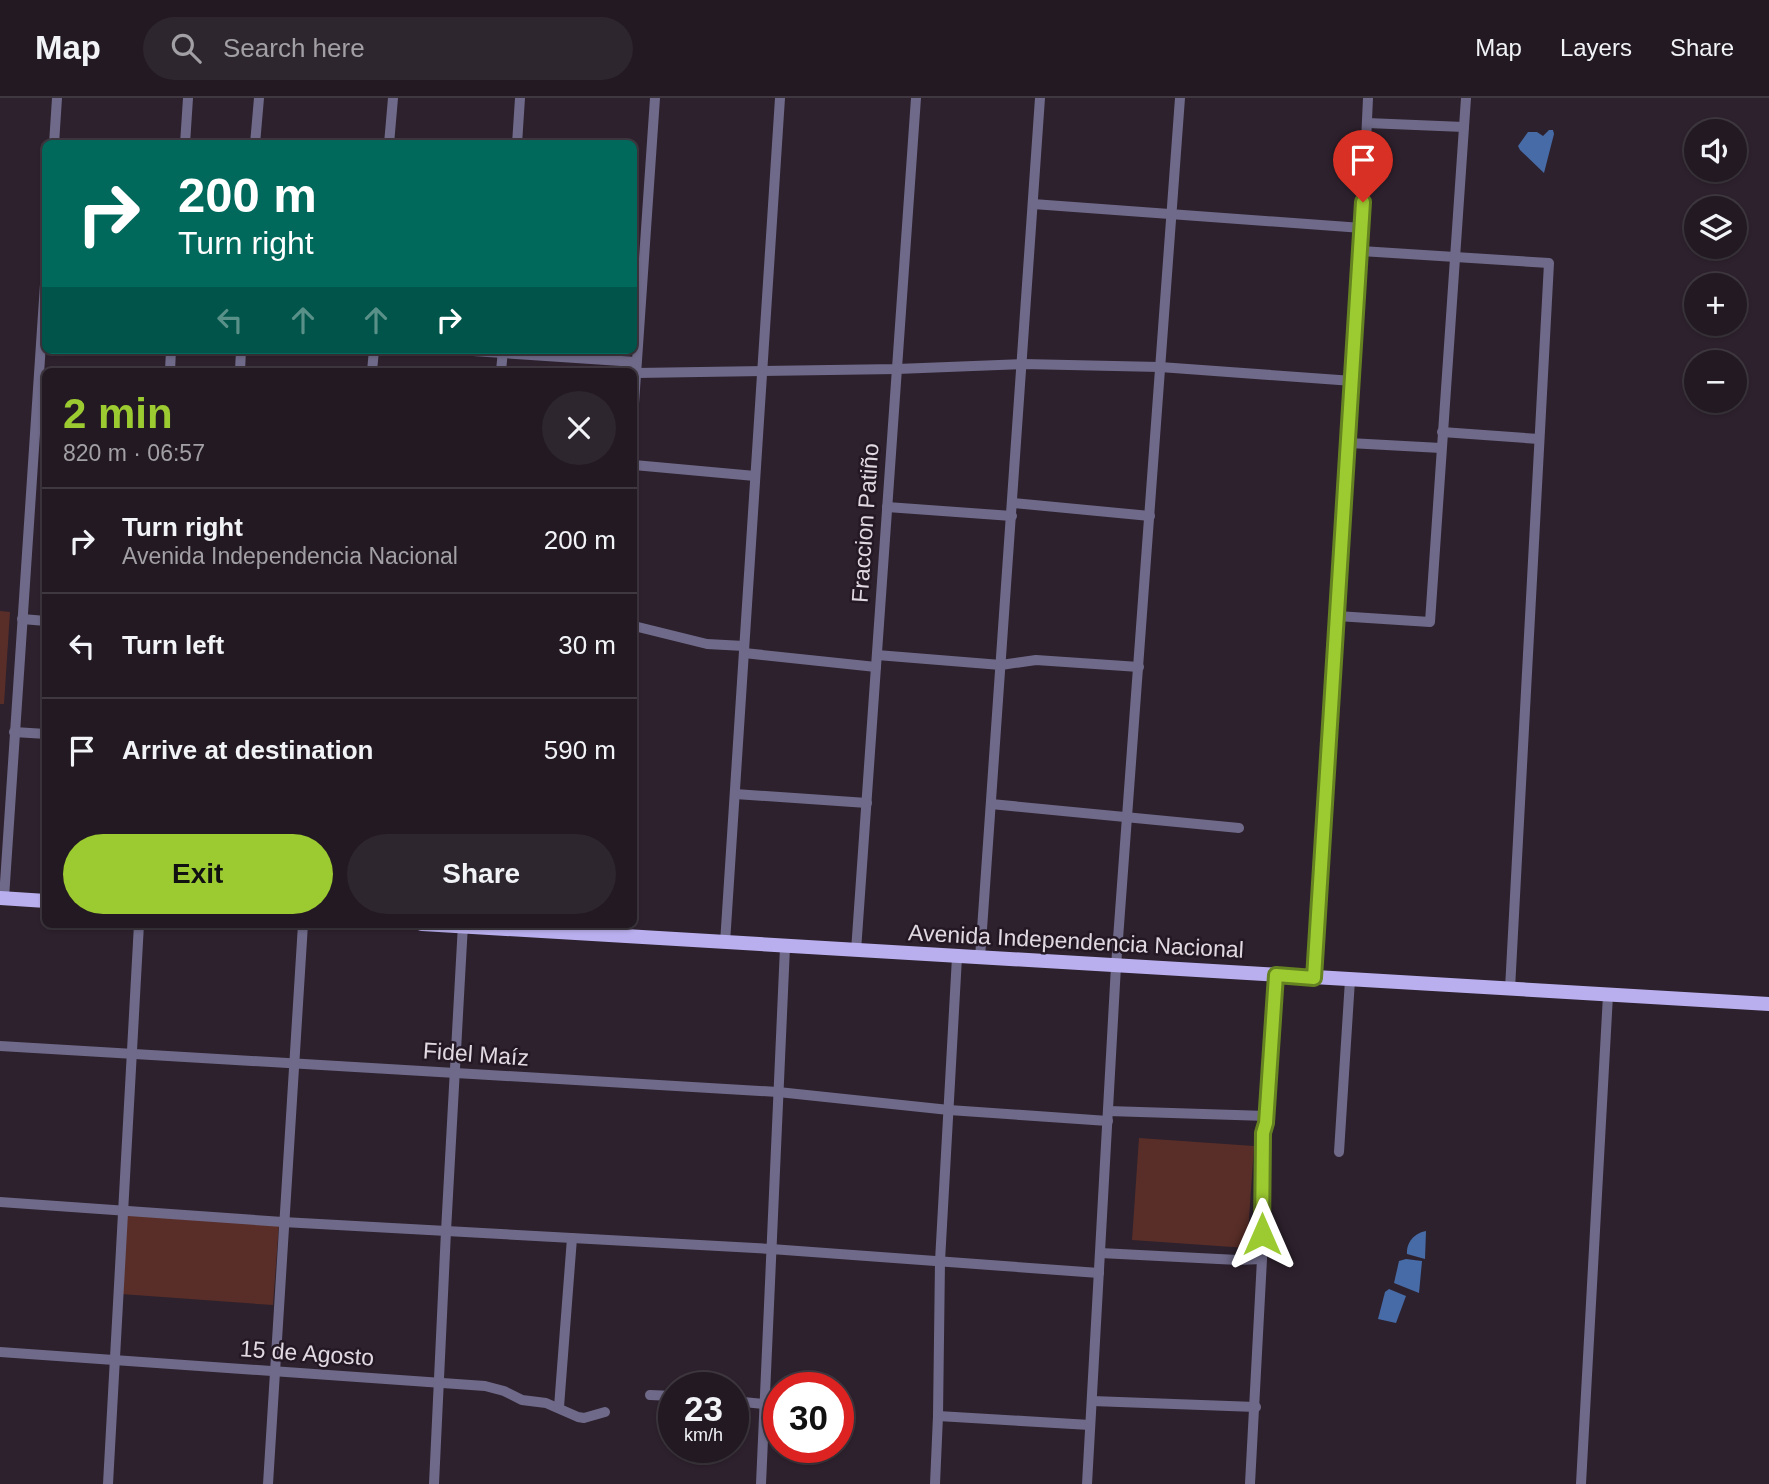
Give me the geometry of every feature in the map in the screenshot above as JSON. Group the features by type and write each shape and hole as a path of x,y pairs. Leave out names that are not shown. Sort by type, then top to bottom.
{"main road":[{"path":"2,898 42,901"},
{"name":"Avenida Independencia Nacional","path":"564,928 785,947 1769,1004"}],"street":[{"path":"54,140 57,98"},
{"path":"185,140 188,98"},
{"path":"255,140 259,98"},
{"path":"389,140 393,98"},
{"path":"517,140 520,98"},
{"path":"637,353 655,98"},
{"path":"725,943 780,98"},
{"name":"Fraccion Patiño","path":"856,951 916,98"},
{"path":"980,958 1040,98"},
{"path":"1087,1484 1116,966 1180,98"},
{"path":"1314,978 1361,251 1368,98"},
{"path":"1337,616 1430,622 1466,98"},
{"path":"1367,123 1464,127"},
{"path":"1033,204 1362,228"},
{"path":"637,221 646,222"},
{"path":"1361,251 1549,263 1510,989"},
{"path":"2,898 42,344"},
{"path":"526,354 636,368 637,354"},
{"path":"637,368 897,369 1023,363 1160,367 1353,381"},
{"path":"1442,432 1539,439"},
{"path":"1349,443 1441,448"},
{"path":"637,465 755,476"},
{"path":"32,473 42,474"},
{"path":"1013,503 1150,516"},
{"path":"887,507 1012,516"},
{"path":"22,619 42,621"},
{"path":"637,627 707,644 876,661 1001,665 1036,660 1139,667"},
{"path":"14,732 42,734"},
{"path":"0,746 13,747"},
{"path":"735,794 866,803"},
{"path":"991,804 1239,828"},
{"path":"108,1484 138,928"},
{"path":"268,1484 303,928"},
{"path":"435,1484 463,928"},
{"path":"765,1372 785,947"},
{"path":"934,1484 938,1416 940,1261 957,957"},
{"path":"1250,1484 1262,1259 1263,1133 1276,975"},
{"path":"1339,1152 1350,980"},
{"path":"1581,1484 1608,995"},
{"name":"Fidel Maíz","path":"0,1046 778,1092 948,1110 1108,1116 1266,1116"},
{"path":"0,1202 283,1222 771,1249 1099,1273"},
{"path":"559,1407 572,1238"},
{"path":"1100,1253 1262,1259"},
{"name":"15 de Agosto","path":"0,1352 485,1386 522,1400 559,1407 584,1418 605,1412"},
{"path":"650,1395 658,1395"},
{"path":"1092,1401 1256,1407"},
{"path":"938,1416 1090,1425"},
{"path":"761,1484 763,1431"}],"shaded area":[{"path":"0,611 10,612 4,704 0,704"},
{"path":"1139,1138 1254,1146 1247,1248 1132,1240"},
{"path":"127,1212 279,1224 273,1305 121,1294"}],"water":[{"path":"1553,130 1554,134 1544,173 1518,146 1528,132 1537,132 1543,136"},
{"path":"1426,1231 1425,1259 1407,1254 1412,1239"},
{"path":"1399,1261 1422,1261 1419,1293 1394,1283"},
{"path":"1389,1289 1406,1296 1396,1323 1378,1319 1385,1292"}],"route":[{"path":"1262,1234 1263,1133 1266,1123 1276,975 1314,978 1363,202"}]}
